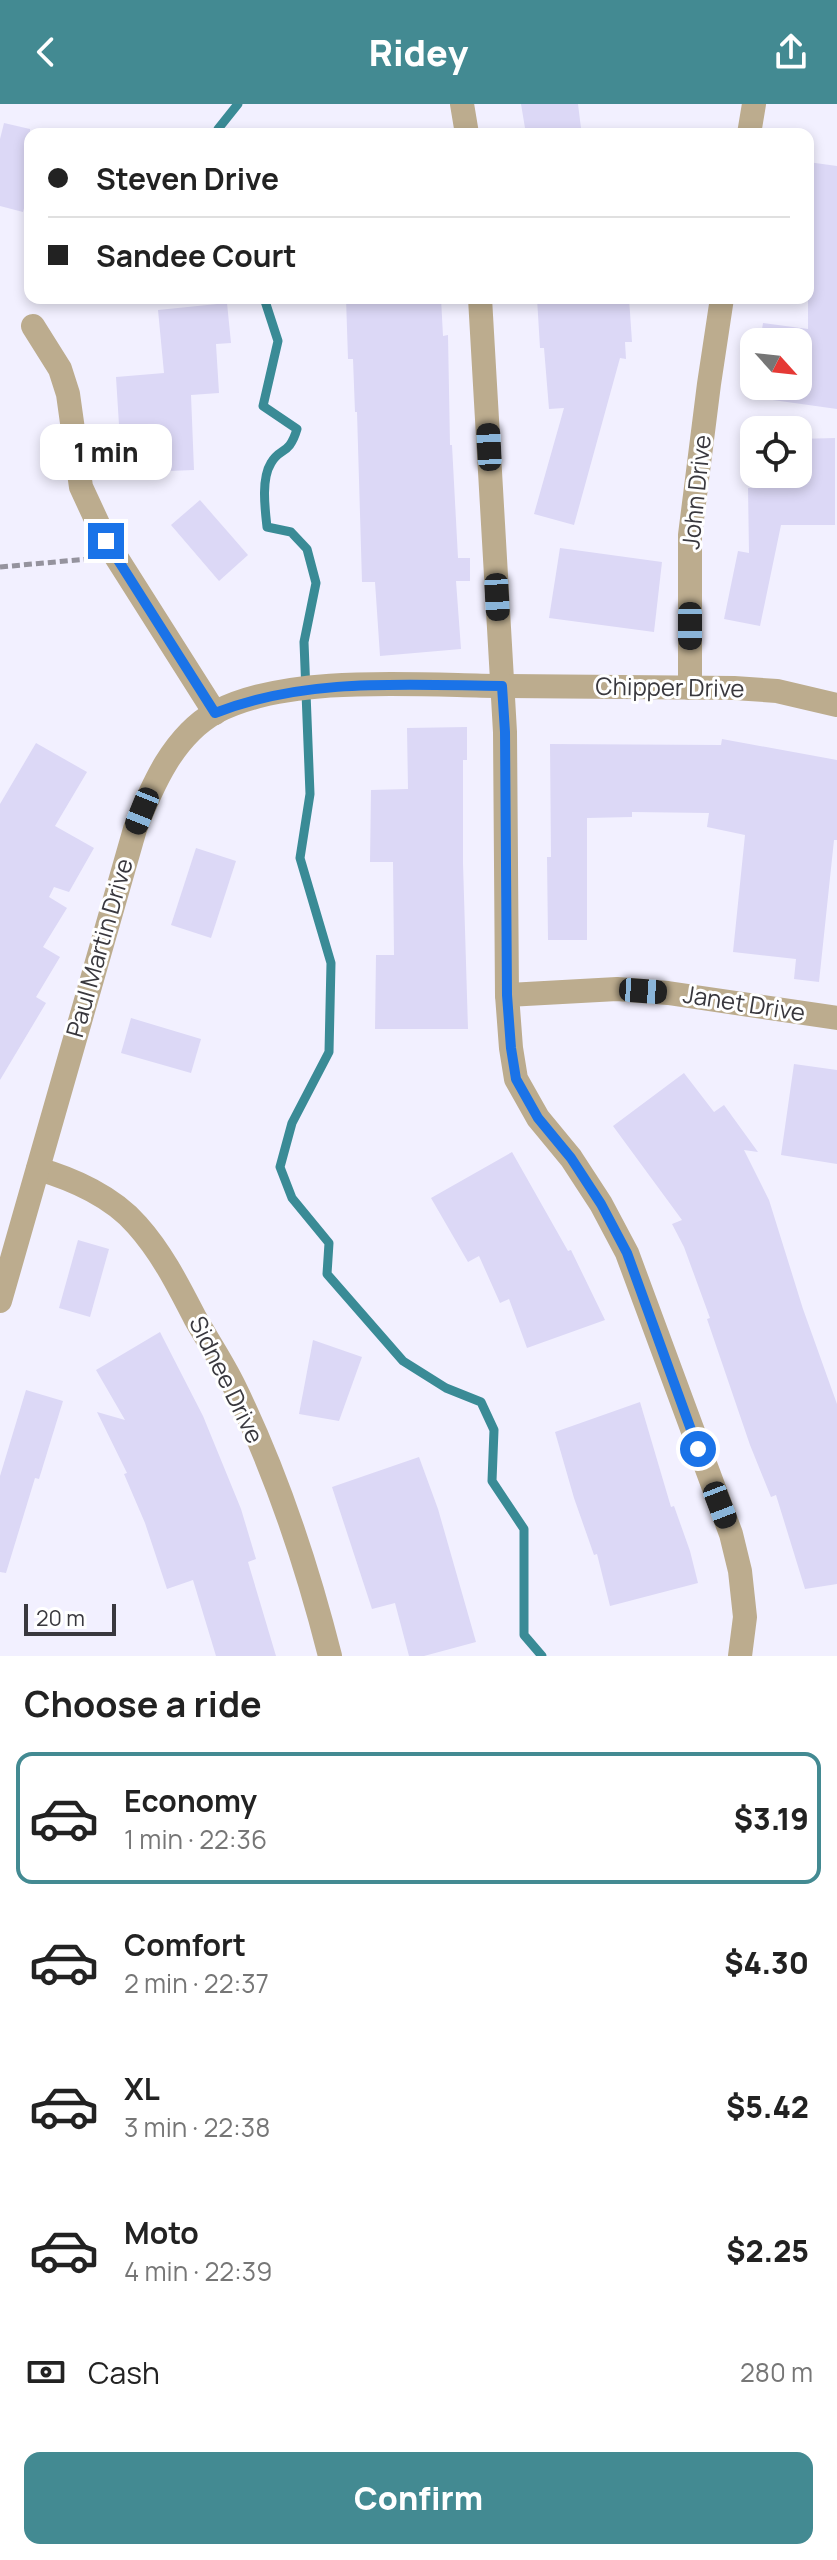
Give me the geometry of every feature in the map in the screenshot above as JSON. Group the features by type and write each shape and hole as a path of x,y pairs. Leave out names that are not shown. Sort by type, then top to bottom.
{"street":[{"path":"462,104 466,128"},
{"path":"750,128 754,104"},
{"path":"480,304 505,732 507,995 516,1079 538,1118 571,1158 601,1204 627,1253 731,1534 740,1571 745,1617 740,1656"},
{"name":"John Drive","path":"690,688 690,535 721,304"},
{"path":"33,326 60,369 68,394 81,487 106,541 215,713"},
{"name":"Chipper Drive","path":"502,686 777,691 837,705"},
{"name":"Paul Martin Drive","path":"0,1301 135,829 165,763 184,738 215,713 275,693 325,687 502,686"},
{"name":"Janet Drive","path":"507,995 617,989 668,993 837,1018"},
{"name":"Sidnee Drive","path":"38,1169 61,1176 119,1208 136,1223 176,1279 234,1386 276,1486 317,1604 330,1656"}],"path":[{"path":"0,567 116,557"}],"building":[{"path":"521,104 578,104 581,128 525,128"},
{"path":"4,123 26,128 23,212 0,206 0,139"},
{"path":"814,163 837,166 837,409 773,400 812,400 812,328 808,328 808,304 814,304"},
{"path":"227,304 231,343 216,344 219,393 191,395 194,470 122,473 116,377 164,373 158,310"},
{"path":"346,304 441,304 443,336 448,335 450,445 458,558 470,558 470,581 456,581 461,649 380,656 375,582 362,582 357,412 353,359 348,359"},
{"path":"537,304 629,304 632,342 625,342 626,359 620,358 574,525 534,514 564,408 549,409 544,348 540,348"},
{"path":"763,323 800,328 762,328"},
{"path":"835,438 835,525 781,525 760,626 724,619 738,551 749,553 748,488 812,488 812,439"},
{"path":"200,500 248,555 219,581 171,525"},
{"path":"560,548 662,562 654,632 549,618"},
{"path":"467,727 467,760 463,760 463,863 468,1029 375,1029 376,955 394,955 393,862 370,862 371,790 408,789 407,728"},
{"path":"722,739 837,760 837,840 834,840 819,982 794,979 796,959 733,952 745,835 707,827 709,813 632,812 632,817 587,818 587,940 548,940 550,744 721,745"},
{"path":"36,743 87,772 55,826 94,848 69,892 54,887 49,897 67,908 43,947 60,957 36,997 46,1003 0,1080 0,804"},
{"path":"196,848 236,861 211,938 171,925"},
{"path":"131,1018 201,1039 191,1073 121,1053"},
{"path":"794,1064 837,1070 837,1164 781,1155"},
{"path":"684,1073 714,1112 724,1105 758,1152 744,1150 769,1200 837,1404 837,1584 805,1589 776,1495 771,1497 750,1445 707,1319 710,1318 684,1247 672,1224 682,1220 613,1126"},
{"path":"512,1152 568,1251 571,1250 605,1320 527,1348 509,1299 500,1303 479,1256 468,1262 431,1198"},
{"path":"78,1240 109,1249 90,1317 59,1308"},
{"path":"160,1332 203,1416 241,1509 256,1559 248,1562 276,1656 216,1656 193,1580 167,1589 145,1523 124,1474 127,1473 97,1412 125,1420 96,1370"},
{"path":"313,1340 362,1357 339,1421 299,1414"},
{"path":"26,1390 63,1401 6,1573 0,1572 0,1476"},
{"path":"640,1402 671,1507 674,1506 690,1551 698,1583 610,1606 597,1554 594,1555 574,1498 555,1432"},
{"path":"419,1457 438,1509 476,1642 424,1656 409,1656 395,1603 372,1609 332,1487"}],"waterway":[{"path":"219,128 238,104"},
{"path":"266,304 278,341 263,406 297,429 291,443 274,458 268,470 264,494 267,527 291,532 307,549 316,583 304,642 310,794 300,858 331,963 329,1052 292,1123 280,1167 292,1198 329,1243 327,1274 403,1361 446,1388 481,1402 494,1430 492,1481 524,1529 524,1635 542,1656"}],"route":[{"path":"106,541 215,713 275,693 325,687 502,686 507,995 516,1079 538,1118 571,1158 601,1204 627,1253 698,1449"}]}
